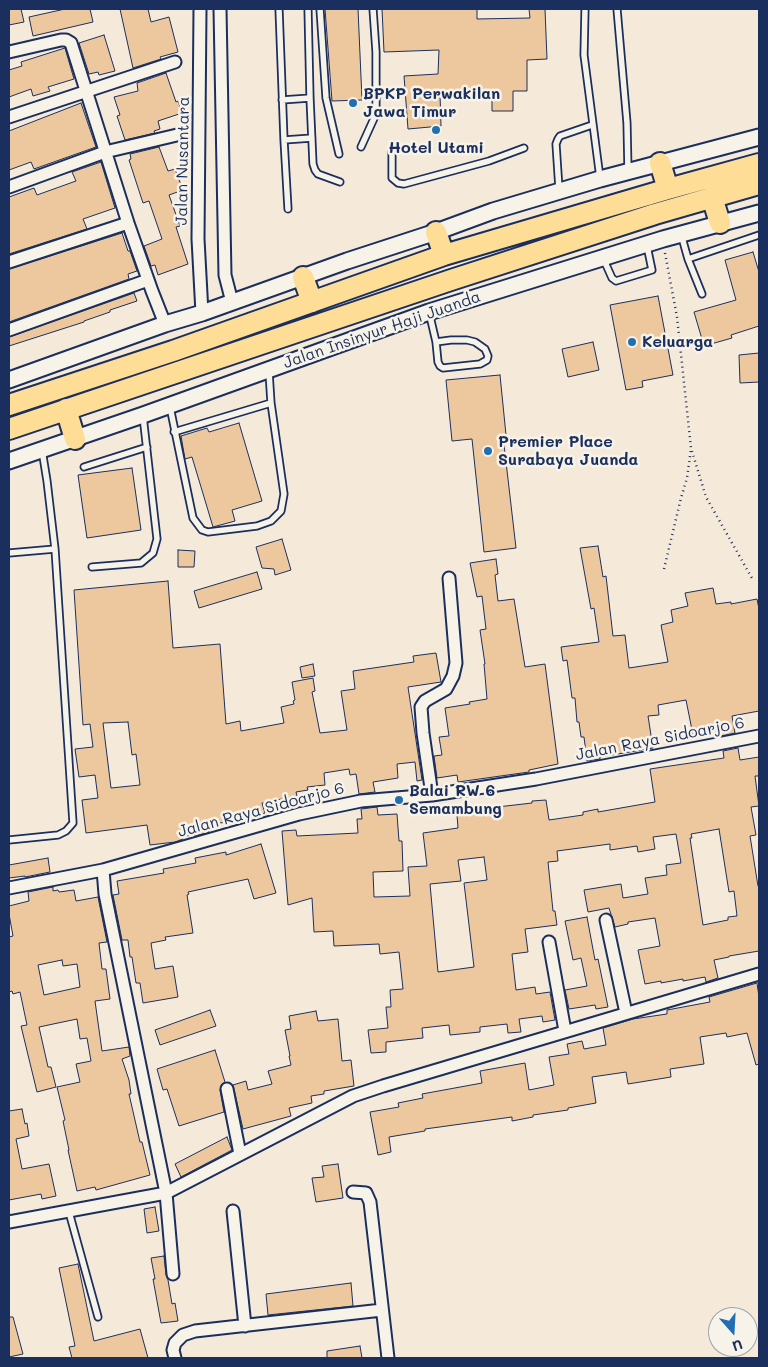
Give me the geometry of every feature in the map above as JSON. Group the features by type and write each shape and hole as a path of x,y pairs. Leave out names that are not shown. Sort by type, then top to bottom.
{"highway":[{"path":"660,163 668,188"},
{"path":"9,405 172,352 444,255 668,188 759,164"},
{"name":"Jalan Insinyur Haji Juanda","path":"9,429 451,280 655,214 759,184"},
{"path":"712,197 720,223"},
{"path":"436,232 444,255"},
{"path":"304,277 312,302"},
{"path":"172,352 180,371"},
{"path":"66,409 75,439"}],"street":[{"name":"Jalan Nusantara","path":"200,9 198,239 202,313"},
{"path":"220,9 225,275 232,302"},
{"path":"9,52 61,40 69,41 72,45 128,222 165,324"},
{"path":"9,117 175,62"},
{"path":"9,187 105,152 177,135"},
{"path":"9,380 493,211 628,171 759,137"},
{"name":"Jalan Insinyur Haji Juanda","path":"9,461 429,312 603,257 759,212"},
{"path":"9,262 128,222"},
{"path":"9,330 148,280"},
{"path":"432,795 421,707 426,701 446,689 453,676 456,663 449,578"},
{"name":"Jalan Raya Sidoarjo 6","path":"9,888 103,870 299,814 361,801 432,795 536,779 759,736"},
{"path":"103,870 107,904 166,1193 173,1274"},
{"path":"606,920 626,1013"},
{"path":"549,942 565,1032"},
{"path":"9,1222 166,1193 353,1096 759,974"},
{"path":"227,1089 240,1154"},
{"path":"352,1192 366,1193 370,1202 388,1358"},
{"path":"233,1211 245,1326"},
{"path":"175,1358 173,1350 175,1343 183,1335 195,1331 382,1310"}],"lane":[{"path":"278,9 288,209"},
{"path":"308,9 310,98 315,170 318,174 340,182"},
{"path":"320,9 326,98 339,154"},
{"path":"361,147 376,114 376,52 373,9"},
{"path":"585,9 584,55 600,179"},
{"path":"617,9 628,171"},
{"path":"282,100 310,98"},
{"path":"560,191 556,144 558,139 560,136 592,125"},
{"path":"284,140 312,138"},
{"path":"394,149 392,152 392,178 398,183 404,184 490,161 524,148"},
{"path":"681,234 688,259 702,294"},
{"path":"688,259 759,235"},
{"path":"603,257 612,278 616,282 651,271 653,267 647,244"},
{"path":"429,312 440,366 443,368 480,364 487,360 488,356 485,349 475,342 452,340 436,342"},
{"path":"169,405 193,518 202,530 208,532 257,526 271,521 281,511 284,494 271,403 269,370"},
{"path":"174,432 271,403"},
{"path":"92,567 141,563 153,553 157,539 143,415"},
{"path":"84,467 147,447"},
{"path":"9,840 58,835 66,831 73,822 55,549 42,450"},
{"path":"9,553 55,549"},
{"path":"69,1212 98,1317"}],"path":[{"path":"663,239 677,317 691,448 706,497 753,580"},
{"path":"664,569 687,478 691,448"}],"building":[{"path":"9,9 21,9 24,22 9,25"},
{"path":"65,9 90,9 93,22 33,36 29,17"},
{"path":"120,9 148,9 151,22 169,17 178,52 133,68"},
{"path":"325,9 358,9 362,100 332,101"},
{"path":"382,9 477,9 477,19 530,18 529,9 545,9 547,59 527,60 527,91 513,91 513,111 492,111 492,91 440,94 441,126 408,129 404,76 438,74 439,50 384,52"},
{"path":"104,35 115,71 99,75 98,72 89,74 79,43"},
{"path":"65,48 74,79 48,87 50,91 33,96 31,89 9,97 9,70 22,66 21,62"},
{"path":"166,73 182,113 158,121 160,129 154,131 155,133 125,140 117,116 120,115 114,97 138,91 137,83"},
{"path":"81,103 96,147 34,169 31,162 9,170 9,131"},
{"path":"159,147 168,171 175,169 183,190 169,195 180,226 176,227 188,264 158,275 155,265 151,266 144,246 162,239 149,201 143,203 129,160 131,159 130,154"},
{"path":"101,162 115,208 83,219 87,229 9,254 9,197 34,188 37,195 76,181 72,172"},
{"path":"122,233 137,271 128,274 129,279 9,322 9,269"},
{"path":"753,252 759,272 759,326 731,335 732,338 704,346 694,312 736,300 725,260"},
{"path":"134,293 137,301 110,310 110,312 84,322 9,346 9,337"},
{"path":"658,296 673,375 642,381 643,387 626,390 610,305"},
{"path":"593,342 599,370 568,377 562,349"},
{"path":"759,353 759,382 740,383 739,355"},
{"path":"500,375 506,435 503,436 516,548 484,552 472,439 452,441 446,380"},
{"path":"239,423 262,501 232,510 235,521 213,527 192,457 185,459 181,436 207,428 209,432"},
{"path":"132,468 141,530 87,538 78,475"},
{"path":"282,539 291,570 275,575 274,569 262,568 256,547"},
{"path":"598,546 603,577 606,576 613,636 625,635 629,668 668,662 661,625 673,622 671,610 688,606 685,593 713,588 716,604 731,602 731,604 757,599 759,609 759,711 732,716 735,733 721,736 720,730 693,735 686,700 658,705 659,715 648,716 653,748 587,761 584,737 581,737 579,722 577,722 575,698 572,698 567,660 563,661 561,647 599,642 594,608 591,609 580,548"},
{"path":"178,550 195,551 194,567 178,567"},
{"path":"496,559 498,574 495,575 498,601 514,599 525,667 545,664 558,764 529,770 529,772 458,782 457,775 437,778 434,756 442,755 439,737 449,736 445,708 487,699 485,664 480,630 486,629 482,596 477,597 470,563"},
{"path":"257,572 262,589 199,608 194,591"},
{"path":"168,581 173,648 220,644 226,724 240,721 241,731 284,723 281,707 294,704 293,701 295,700 292,682 313,678 315,691 312,692 320,733 347,730 341,691 355,689 353,671 414,662 413,656 436,653 441,682 408,687 422,780 417,781 415,762 397,764 398,778 373,782 375,792 359,794 356,774 350,775 349,769 324,773 325,785 307,787 308,790 296,792 297,796 262,803 265,813 230,822 208,824 209,832 199,835 182,836 183,839 175,842 150,845 147,825 86,833 82,800 98,798 95,775 79,777 75,749 93,747 90,724 83,725 74,590","holes":["128,722 132,755 136,754 140,785 111,788 103,723"]},
{"path":"313,664 315,676 302,678 300,667"},
{"path":"738,748 740,760 759,757 759,776 755,776 759,806 751,807 756,835 750,836 759,886 759,951 714,960 718,978 706,982 705,977 645,984 638,950 660,946 655,918 628,922 628,924 615,927 609,908 588,912 584,890 621,884 623,898 648,894 645,878 667,875 666,865 681,863 676,834 653,837 655,849 638,852 637,846 610,850 610,844 557,851 558,861 548,862 553,911 555,911 557,925 525,929 528,952 512,954 516,990 535,987 536,994 550,992 555,1020 543,1022 542,1016 519,1019 521,1032 508,1033 507,1024 480,1027 480,1032 450,1035 449,1025 422,1028 423,1038 386,1042 386,1052 371,1053 368,1030 388,1028 386,1007 391,1007 390,990 403,989 399,952 380,954 379,944 334,946 333,931 314,932 312,898 288,905 282,831 296,830 297,836 358,833 357,819 362,819 361,809 377,807 378,815 397,814 399,841 402,841 403,871 373,872 374,897 410,896 408,867 427,866 423,833 458,828 457,815 480,812 480,809 546,800 549,820 583,815 583,812 598,809 598,812 655,802 650,769 724,758 723,751","holes":["719,829 729,892 734,891 737,916 728,917 728,920 703,925 690,838 692,838 691,834","484,857 487,880 464,883 474,967 438,972 430,884 461,881 458,860"]},
{"path":"261,844 276,893 254,899 248,879 188,892 193,933 165,937 166,940 151,943 155,969 173,966 178,997 143,1003 140,983 136,983 128,940 122,940 113,895 119,894 117,881 164,873 163,869 196,863 195,858 226,852 226,855"},
{"path":"48,858 50,872 9,878 9,865"},
{"path":"53,887 53,891 58,890 59,892 74,890 76,901 98,897 107,942 99,943 102,969 106,969 110,999 95,1001 102,1051 129,1047 130,1056 122,1059 129,1080 131,1094 129,1094 140,1142 142,1142 150,1175 96,1190 95,1187 77,1191 63,1121 65,1120 57,1087 80,1082 76,1064 91,1061 87,1038 80,1039 77,1019 39,1027 48,1067 51,1067 56,1087 37,1092 21,1026 27,1025 20,992 13,994 12,991 9,992 9,937 13,936 9,906 29,901 28,892","holes":["62,960 63,966 77,964 80,987 44,995 38,965"]},
{"path":"587,917 595,960 598,959 608,1007 596,1009 595,1005 569,1009 565,990 587,986 581,958 573,960 565,921"},
{"path":"757,983 759,997 759,1064 756,1065 747,1033 727,1037 726,1033 700,1037 704,1064 670,1069 671,1077 628,1084 626,1072 592,1077 596,1103 512,1121 512,1117 425,1129 425,1131 389,1137 391,1152 378,1155 370,1112 399,1107 398,1103 423,1098 422,1094 482,1083 480,1071 525,1063 529,1090 554,1085 549,1057 569,1054 567,1044 582,1041 584,1049 606,1045 603,1028 633,1019 667,1014 667,1010 710,1002 709,997"},
{"path":"210,1010 216,1026 160,1045 155,1030"},
{"path":"316,1011 318,1021 338,1019 342,1061 351,1060 354,1086 324,1091 324,1094 311,1096 312,1103 289,1108 291,1116 243,1129 233,1085 246,1081 248,1090 272,1084 268,1071 291,1065 285,1030 291,1029 289,1016"},
{"path":"215,1050 225,1082 220,1090 224,1112 179,1126 167,1089 163,1090 157,1069"},
{"path":"22,1109 29,1136 16,1139 22,1169 49,1164 56,1196 42,1199 41,1194 9,1200 9,1111"},
{"path":"227,1137 232,1150 181,1177 175,1164"},
{"path":"338,1164 343,1198 316,1202 312,1178 324,1177 322,1166"},
{"path":"155,1207 159,1231 147,1233 144,1209"},
{"path":"164,1256 172,1304 175,1303 178,1321 161,1323 151,1258"},
{"path":"78,1264 94,1341 140,1329 148,1358 72,1358 69,1347 75,1346 59,1268"},
{"path":"351,1283 353,1306 268,1315 266,1294"},
{"path":"9,1317 13,1317 23,1354 9,1357"},
{"path":"360,1346 362,1358 327,1358 327,1351"}],"place":[{"name":"BPKP Perwakilan Jawa Timur","path":"353,103"},
{"name":"Hotel Utami","path":"436,130"},
{"name":"Keluarga","path":"632,342"},
{"name":"Premier Place Surabaya Juanda","path":"488,451"},
{"name":"Balai RW 6 Semambung","path":"399,800"}]}
